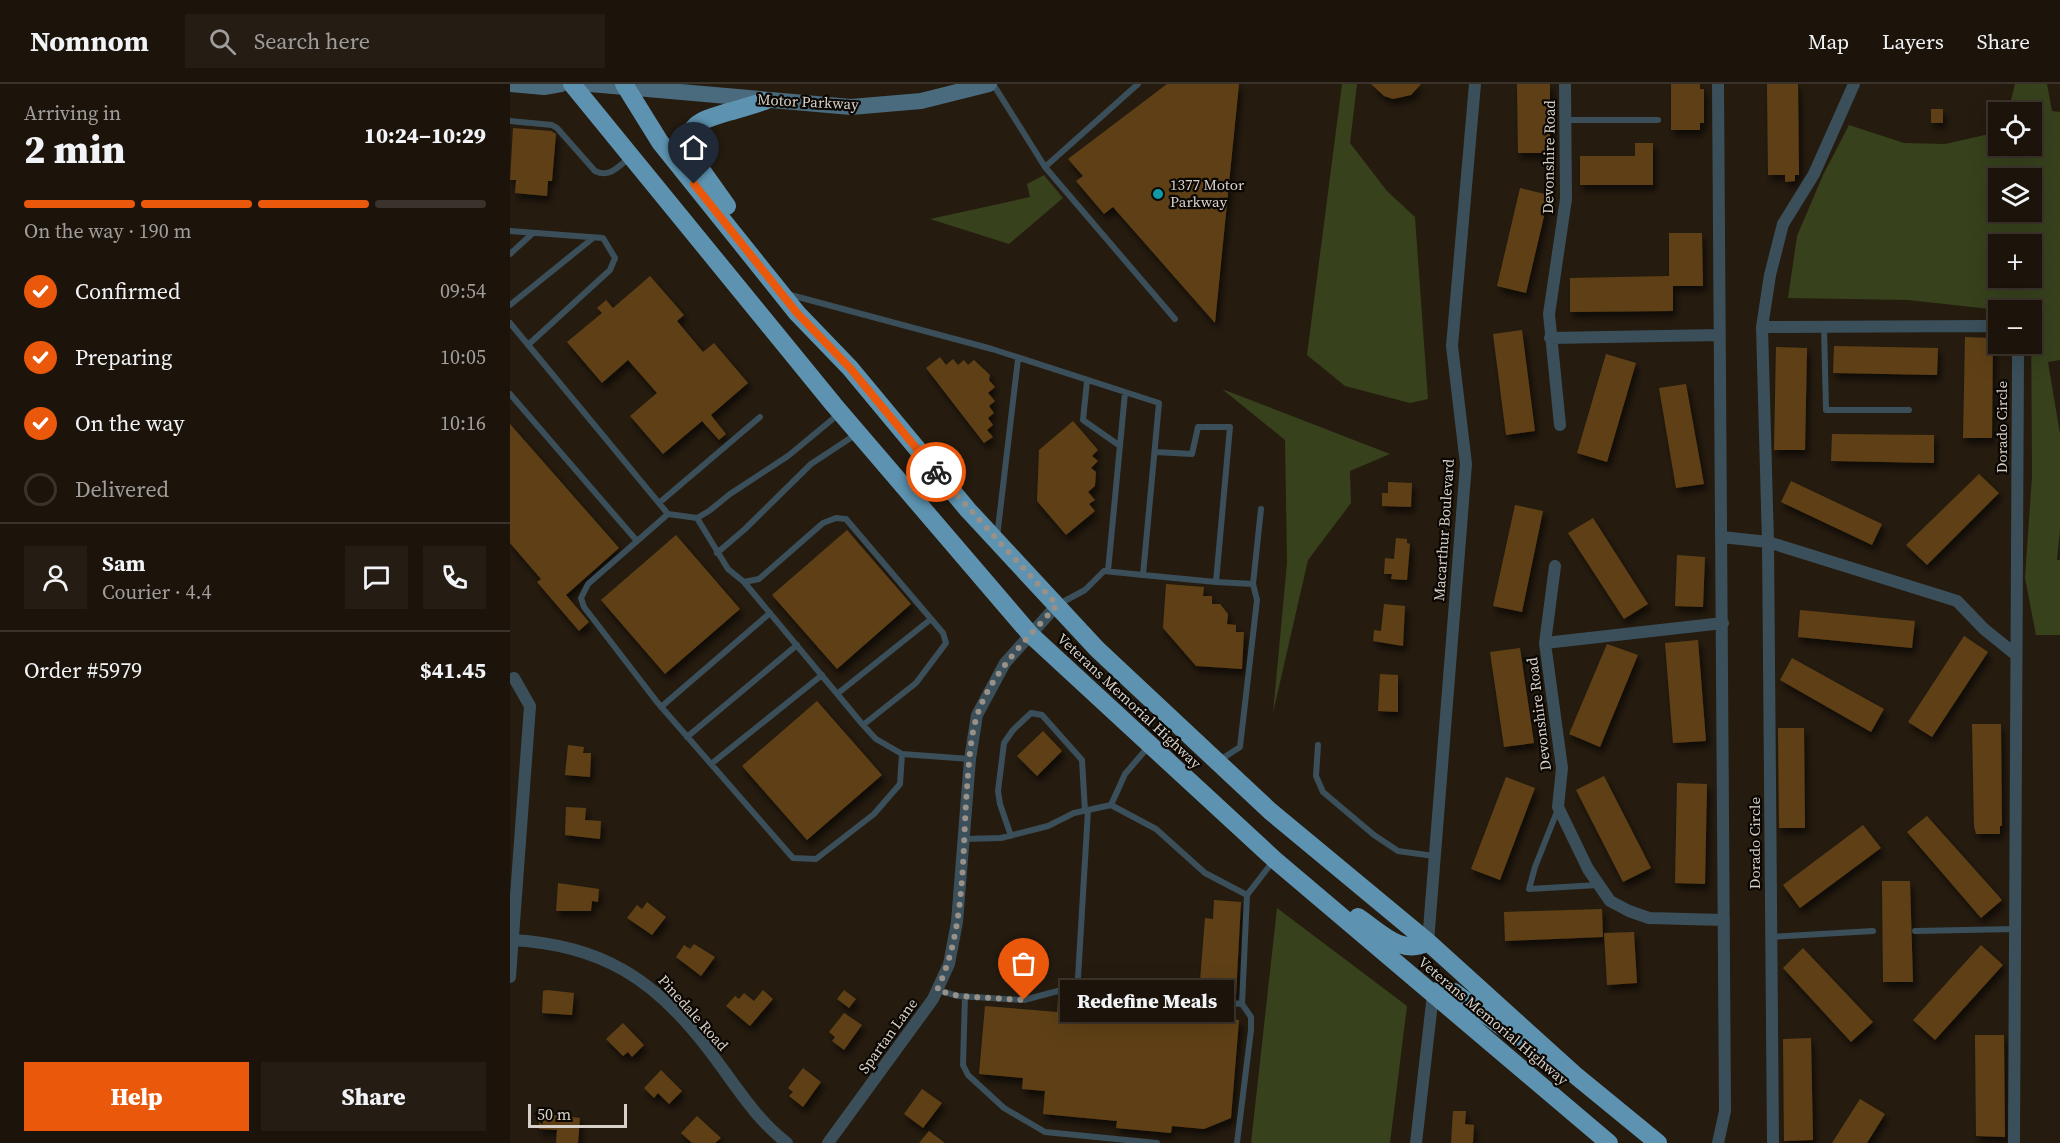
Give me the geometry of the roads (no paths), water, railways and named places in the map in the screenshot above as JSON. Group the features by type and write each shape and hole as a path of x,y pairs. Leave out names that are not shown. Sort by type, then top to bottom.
{"highway":[{"name":"Veterans Memorial Highway","path":"572,84 840,413 1031,634 1275,860 1609,1143"},
{"name":"Veterans Memorial Highway","path":"625,85 660,142 781,292 850,368 997,540 1137,689 1270,811 1428,942 1610,1104 1658,1143"},
{"path":"762,268 729,209 690,154 688,146 691,132 704,118 765,101"},
{"path":"1275,860 1401,946 1420,947 1428,942"},
{"path":"1433,994 1441,989 1454,992 1610,1104"}],"main road":[{"path":"510,84 544,87 561,84"},
{"name":"Motor Parkway","path":"590,84 625,85 765,101 851,107 921,101 991,84"}],"street":[{"name":"Macarthur Boulevard","path":"1428,942 1466,464 1452,346 1475,84"},
{"name":"Devonshire Road","path":"1560,425 1549,314 1566,199 1565,84"},
{"path":"1718,84 1725,1111 1718,1143"},
{"name":"Dorado Circle","path":"1773,1143 1768,542 1762,327 1770,275 1783,224 1814,174 1854,84"},
{"path":"1762,327 1988,326"},
{"path":"1550,338 1719,335"},
{"name":"Dorado Circle","path":"2014,1143 2018,354"},
{"path":"1722,537 1768,542 1957,601 1984,629 2015,654"},
{"name":"Devonshire Road","path":"1555,566 1545,643 1562,768 1558,807"},
{"name":"Spartan Lane","path":"828,1143 937,990 950,964 957,922 970,759 977,715 1005,663 1057,605"},
{"name":"Devonshire Road","path":"1545,643 1723,623"},
{"path":"510,977 531,706 514,678"},
{"path":"1558,807 1588,869 1610,901 1649,918 1724,920"},
{"name":"Pinedale Road","path":"513,940 541,942 571,948 606,959 643,981 683,1019 707,1047 753,1110 787,1143"},
{"path":"1416,1143 1433,994"}],"lane":[{"path":"991,84 1045,167 1175,319"},
{"path":"1045,167 1138,84"},
{"path":"1565,120 1658,120"},
{"path":"510,121 557,128 596,171 603,175 608,175 632,156"},
{"path":"510,231 603,238 615,258 610,270 528,345"},
{"path":"510,254 533,233"},
{"path":"510,305 593,238"},
{"path":"781,292 992,349 1159,403 1143,575"},
{"path":"510,323 668,514 697,518 788,456 840,413"},
{"path":"1824,326 1826,410 1909,410"},
{"path":"997,540 1018,359"},
{"path":"1087,381 1083,420 1120,446"},
{"path":"1108,571 1125,393"},
{"path":"510,394 637,541"},
{"path":"659,503 760,417"},
{"path":"1155,452 1192,454 1198,427 1230,427 1216,582"},
{"path":"717,553 746,529 812,464 858,433"},
{"path":"1217,762 1240,747 1257,600 1253,584 1261,509"},
{"path":"668,514 588,584 581,598 590,617 661,707 792,858 816,859 874,814 900,784 902,754"},
{"path":"697,518 728,569 744,582 876,739 902,754 970,759"},
{"path":"744,582 759,579 823,523 836,518 846,519 943,633 946,643 916,683 863,725"},
{"path":"1057,605 1084,590 1104,571 1253,584"},
{"path":"661,707 770,613"},
{"path":"837,694 931,619"},
{"path":"687,737 797,645"},
{"path":"711,764 822,675"},
{"path":"1011,836 1000,804 999,791 1004,743 1013,730 1031,713 1042,715 1082,760 1087,810 1078,978 1073,987"},
{"path":"1318,745 1316,776 1323,792 1374,835 1398,851 1435,856"},
{"path":"1111,805 1125,774 1150,746"},
{"path":"963,839 985,841 1011,836 1048,826 1074,813 1111,805 1156,829 1205,873 1247,895"},
{"path":"1558,807 1529,889 1599,885"},
{"path":"1237,1143 1251,1017 1242,1004 1247,895 1275,860"},
{"path":"1915,931 2015,930"},
{"path":"1771,937 1873,931"},
{"path":"937,990 965,996 1024,1000 1073,987 1242,1004"},
{"path":"965,996 963,1065 968,1075 1004,1108 1045,1132 1157,1143"}],"place":[{"name":"1377 Motor Parkway","path":"1158,194"},
{"name":"Redefine Meals","path":"1024,1000"}]}
